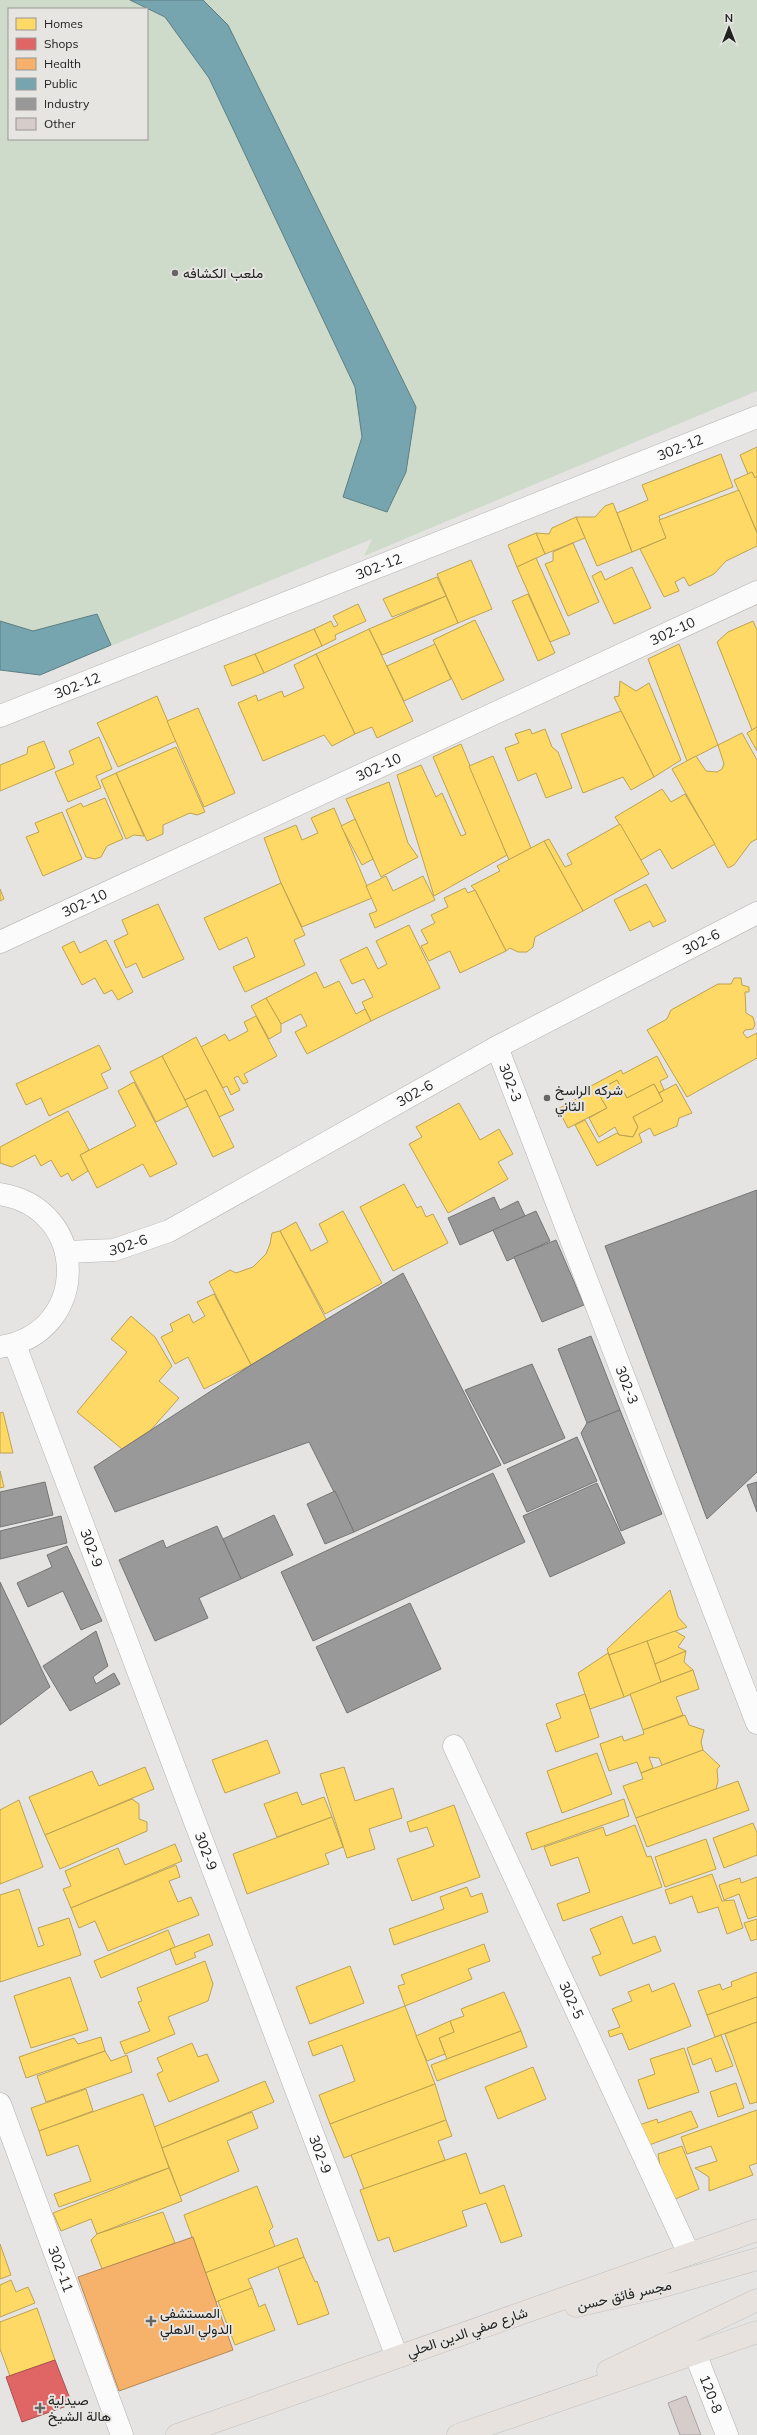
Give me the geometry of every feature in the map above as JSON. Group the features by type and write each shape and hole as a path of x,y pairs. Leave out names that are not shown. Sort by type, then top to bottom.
{"main road":[{"name":"شارع صفي الدين الحلي","path":"177,2435 757,2230"},
{"name":"مجسر فائق حسن","path":"489,2324 660,2287 757,2259"},
{"path":"520,2414 757,2300"},
{"path":"458,2435 757,2332"}],"street":[{"name":"302-12","path":"0,716 757,417"},
{"name":"302-10","path":"0,942 757,592"},
{"name":"302-6","path":"66,1252 114,1250 169,1230 497,1047 756,919"},
{"name":"302-3","path":"497,1047 757,1723"},
{"path":"0,1194 14,1197 38,1209 56,1228 66,1252 69,1275 60,1305 53,1318 36,1334 8,1346"},
{"name":"302-9","path":"8,1346 397,2357"},
{"name":"302-5","path":"454,1746 688,2254"},
{"name":"302-11","path":"0,2104 122,2435"},
{"name":"120-8","path":"695,2353 727,2435"}],"green space":[{"path":"0,0 757,0 757,391 364,556 372,539 40,675 0,670"}],"building: Homes":[{"path":"757,447 757,477 755,478 752,472 748,474 740,455"},
{"path":"721,454 733,487 659,516 666,538 632,552 617,513 648,500 642,485"},
{"path":"752,472 755,478 757,477 757,532 734,480"},
{"path":"739,490 757,533 757,546 726,561 714,574 689,586 684,577 675,582 679,591 664,597 640,549 666,538 659,520"},
{"path":"613,503 632,552 597,566 576,517 595,517 605,506"},
{"path":"576,517 585,538 545,554 536,533 549,534 552,528"},
{"path":"536,533 545,554 517,567 508,545"},
{"path":"573,543 599,602 568,616 545,564 553,561 553,552"},
{"path":"536,558 570,634 550,642 517,567"},
{"path":"471,560 492,609 458,623 437,574"},
{"path":"632,567 651,608 614,624 592,576 601,571 605,580"},
{"path":"437,577 446,596 392,617 383,599"},
{"path":"528,594 555,653 538,661 512,601"},
{"path":"446,596 458,623 382,655 369,629"},
{"path":"358,604 366,621 335,635 336,639 322,646 314,629 331,621 334,627 338,625 333,616"},
{"path":"475,620 504,680 462,700 433,640"},
{"path":"753,621 757,630 757,727 752,730 717,642 728,632"},
{"path":"314,629 322,646 264,673 255,654"},
{"path":"369,629 413,721 377,738 372,727 355,734 316,654"},
{"path":"435,644 451,679 404,701 387,666"},
{"path":"679,644 718,745 687,761 648,659"},
{"path":"255,654 264,673 232,686 224,666"},
{"path":"316,654 355,734 332,746 324,735 263,761 238,703 256,695 258,701 282,691 284,697 304,688 294,665"},
{"path":"620,681 636,691 649,683 681,760 654,777 614,697 619,696"},
{"path":"157,696 176,741 118,767 97,723"},
{"path":"198,708 235,793 204,807 167,721"},
{"path":"621,711 654,777 631,790 623,777 583,793 561,734"},
{"path":"757,727 757,751 747,733"},
{"path":"530,729 532,734 545,729 552,747 558,752 572,788 546,798 536,773 518,781 505,748 519,743 515,734"},
{"path":"742,733 757,760 757,839 751,842 734,865 728,868 672,769 696,756 706,771 717,772 722,769 724,764 718,745"},
{"path":"99,737 112,769 96,776 101,788 68,802 55,772 74,764 69,751"},
{"path":"44,741 55,768 0,791 0,765 27,754 28,747"},
{"path":"461,744 507,855 434,896 397,775 421,765 436,797 442,793 461,836 466,834 433,757"},
{"path":"176,747 205,812 197,815 190,813 163,825 163,834 147,841 116,773"},
{"path":"493,756 531,848 509,860 469,766"},
{"path":"116,773 144,836 134,835 126,839 101,780"},
{"path":"389,782 408,843 418,857 381,877 346,799"},
{"path":"662,789 671,802 685,794 715,844 672,869 660,849 641,860 615,817"},
{"path":"105,798 123,839 107,846 101,857 95,859 86,857 66,810 81,803 83,807"},
{"path":"334,808 372,898 302,927 281,883 264,838 296,825 302,840 318,833 311,818"},
{"path":"62,812 82,859 43,876 26,837 39,832 35,823"},
{"path":"355,819 373,859 362,865 341,826"},
{"path":"620,824 649,874 583,911 544,841 549,839 565,867 572,864 567,854"},
{"path":"544,841 583,911 535,937 533,947 527,952 518,952 510,948 506,951 475,890 471,886 500,871 497,866"},
{"path":"386,876 393,891 423,876 435,900 375,928 369,914 377,911 366,886"},
{"path":"281,883 305,935 294,940 305,965 245,992 233,967 255,957 247,937 219,950 204,918"},
{"path":"646,884 666,921 653,927 650,921 630,931 614,900"},
{"path":"465,888 468,893 475,890 506,951 460,973 450,951 429,961 421,946 428,943 421,930 435,923 431,915 448,907 444,898"},
{"path":"0,889 4,899 0,901"},
{"path":"158,904 184,959 143,978 136,963 126,968 114,941 128,934 122,920"},
{"path":"409,925 440,988 371,1021 362,1002 373,997 364,979 352,984 340,960 367,947 378,969 387,964 376,941"},
{"path":"106,940 133,992 118,1000 112,990 104,994 95,978 82,985 62,947 74,941 80,953"},
{"path":"316,972 324,988 339,981 356,1014 365,1009 371,1021 307,1054 295,1032 307,1026 301,1014 281,1024 266,998"},
{"path":"734,978 741,978 742,985 749,987 749,992 745,992 746,1013 753,1017 755,1025 753,1029 745,1030 743,1033 747,1038 757,1033 757,1058 687,1097 647,1030 667,1019 671,1010 718,984 731,984"},
{"path":"266,998 281,1024 281,1032 269,1039 251,1006"},
{"path":"256,1016 277,1056 244,1074 248,1082 243,1084 238,1076 234,1078 240,1090 231,1095 227,1086 223,1088 201,1047 225,1034 229,1041 248,1031 244,1022"},
{"path":"196,1037 234,1110 219,1117 206,1090 185,1100 162,1056"},
{"path":"99,1045 111,1069 101,1074 108,1088 49,1116 41,1098 26,1105 16,1084"},
{"path":"162,1056 188,1106 156,1122 130,1072"},
{"path":"657,1056 668,1077 660,1081 664,1090 659,1093 654,1084 627,1098 617,1080 597,1091 607,1108 568,1128 558,1109 591,1091 589,1087 621,1070 623,1074"},
{"path":"617,1080 627,1098 654,1084 663,1101 633,1117 638,1127 633,1137 619,1135 615,1127 599,1137 589,1118 607,1108 597,1091"},
{"path":"134,1082 177,1164 150,1177 143,1164 97,1188 80,1155 136,1126 118,1091"},
{"path":"676,1084 692,1113 679,1118 677,1126 654,1136 650,1128 639,1134 642,1142 597,1166 575,1125 585,1120 598,1143 617,1133 619,1135 633,1137 638,1127 633,1117 663,1101 659,1093"},
{"path":"206,1090 234,1147 213,1157 185,1100"},
{"path":"459,1103 480,1140 499,1129 513,1154 498,1162 508,1179 448,1213 409,1144 422,1137 416,1127"},
{"path":"68,1111 89,1150 80,1155 88,1171 72,1181 68,1173 61,1177 51,1160 41,1166 35,1155 12,1167 0,1163 0,1147"},
{"path":"404,1184 417,1208 421,1206 426,1217 433,1214 448,1243 393,1271 360,1207"},
{"path":"343,1211 382,1283 325,1314 280,1231 296,1222 311,1251 328,1242 319,1224"},
{"path":"280,1231 327,1321 251,1365 209,1282 230,1270 236,1273 253,1267 266,1254 272,1233"},
{"path":"214,1294 251,1365 204,1389 188,1357 175,1364 161,1337 173,1331 170,1324 189,1314 193,1323 205,1316 197,1302"},
{"path":"131,1316 155,1337 172,1366 159,1381 179,1398 149,1432 122,1449 77,1412 127,1352 111,1339"},
{"path":"3,1412 13,1453 0,1453 0,1413"},
{"path":"0,1471 4,1487 0,1488"},
{"path":"670,1590 678,1617 687,1627 609,1655 607,1649"},
{"path":"675,1631 685,1637 678,1647 686,1651 655,1664 647,1641"},
{"path":"647,1641 661,1682 624,1697 609,1655"},
{"path":"686,1651 684,1662 693,1670 661,1682 655,1664"},
{"path":"608,1653 624,1697 590,1709 578,1673"},
{"path":"693,1670 699,1689 676,1697 683,1715 643,1730 630,1694"},
{"path":"585,1694 599,1737 556,1752 546,1724 561,1718 556,1704"},
{"path":"685,1715 689,1725 704,1730 701,1742 703,1750 662,1765 659,1758 649,1757 653,1768 641,1773 637,1762 609,1771 600,1744 622,1736 624,1741 644,1734 643,1730"},
{"path":"267,1740 280,1773 225,1793 212,1760"},
{"path":"703,1750 720,1766 717,1769 718,1781 716,1789 636,1818 623,1786 643,1779 641,1773"},
{"path":"597,1753 612,1794 562,1813 547,1771"},
{"path":"145,1767 154,1789 45,1835 29,1797 92,1771 99,1786"},
{"path":"344,1767 355,1801 393,1788 402,1818 369,1829 375,1849 347,1858 320,1774"},
{"path":"738,1781 749,1810 647,1847 636,1818"},
{"path":"297,1792 302,1805 324,1797 332,1817 277,1837 264,1804"},
{"path":"132,1799 139,1804 139,1819 147,1822 147,1831 60,1869 45,1835"},
{"path":"624,1799 629,1816 532,1850 526,1833"},
{"path":"19,1800 43,1867 0,1884 0,1810"},
{"path":"454,1805 480,1877 412,1901 397,1859 434,1846 427,1827 410,1832 407,1822"},
{"path":"332,1817 343,1847 325,1854 329,1864 247,1894 233,1854"},
{"path":"753,1823 757,1833 757,1855 724,1868 713,1838"},
{"path":"635,1825 647,1857 651,1856 662,1887 563,1921 557,1904 590,1892 578,1857 551,1866 544,1847 603,1827 606,1836"},
{"path":"706,1839 716,1869 665,1887 655,1857"},
{"path":"175,1844 182,1861 71,1908 63,1889 71,1886 65,1871 118,1848 125,1865"},
{"path":"176,1865 180,1877 169,1881 178,1902 191,1897 199,1915 108,1951 95,1921 79,1928 71,1908"},
{"path":"712,1874 722,1901 734,1900 743,1928 727,1934 718,1907 698,1913 692,1896 670,1904 665,1890"},
{"path":"757,1877 757,1916 748,1919 739,1894 724,1900 719,1885 740,1878 741,1883"},
{"path":"467,1887 471,1897 482,1893 488,1912 394,1945 389,1929 444,1909 440,1897"},
{"path":"19,1889 38,1947 44,1945 38,1928 69,1918 81,1955 0,1982 0,1895"},
{"path":"622,1916 633,1944 655,1936 661,1951 600,1976 592,1957 601,1954 590,1929"},
{"path":"757,1919 757,1939 751,1941 744,1923"},
{"path":"168,1930 175,1947 101,1978 94,1961"},
{"path":"209,1934 213,1945 194,1953 196,1957 176,1965 170,1949"},
{"path":"484,1944 490,1961 468,1969 472,1979 405,2006 398,1986 405,1984 401,1975"},
{"path":"205,1961 213,1984 208,2001 168,2017 175,2034 125,2054 120,2042 150,2031 138,2002 142,2001 137,1988"},
{"path":"350,1966 364,2003 310,2024 296,1987"},
{"path":"757,1972 757,1997 707,2015 698,1991 720,1984 722,1990 732,1986 731,1982"},
{"path":"70,1977 88,2030 31,2048 14,1996"},
{"path":"674,1983 691,2026 629,2050 622,2033 610,2037 608,2031 620,2027 612,2009 632,2001 628,1992 649,1984 652,1992"},
{"path":"504,1992 521,2031 447,2059 439,2038 454,2032 450,2021 464,2016 461,2009"},
{"path":"757,1997 757,2022 715,2037 707,2015"},
{"path":"405,2006 435,2084 330,2124 319,2095 355,2081 342,2045 313,2056 308,2042"},
{"path":"450,2021 454,2032 439,2038 445,2054 427,2061 416,2036"},
{"path":"757,2022 757,2102 750,2104 725,2034"},
{"path":"521,2031 527,2047 437,2081 431,2065"},
{"path":"721,2035 733,2066 716,2072 711,2058 693,2065 687,2048"},
{"path":"101,2037 105,2051 26,2078 19,2057 74,2038 78,2044"},
{"path":"192,2043 198,2057 207,2054 219,2081 169,2102 157,2074 163,2071 157,2058"},
{"path":"684,2048 699,2092 648,2109 638,2080 655,2074 650,2059"},
{"path":"105,2051 111,2061 127,2055 132,2072 46,2102 37,2076"},
{"path":"533,2067 546,2099 498,2119 485,2087"},
{"path":"265,2081 274,2102 162,2148 154,2127"},
{"path":"736,2083 744,2108 718,2117 710,2092"},
{"path":"435,2084 446,2120 344,2158 330,2124"},
{"path":"86,2089 93,2111 39,2131 31,2108"},
{"path":"143,2094 169,2168 59,2207 54,2194 91,2181 78,2145 47,2156 39,2131"},
{"path":"757,2110 757,2163 749,2166 753,2175 709,2191 709,2177 695,2168 717,2161 711,2146 687,2154 681,2137"},
{"path":"691,2111 698,2127 641,2148 633,2127 657,2119 658,2123"},
{"path":"252,2112 258,2128 227,2141 239,2171 180,2196 162,2148"},
{"path":"446,2120 452,2136 438,2141 445,2160 364,2189 351,2155"},
{"path":"682,2146 699,2189 666,2203 658,2154"},
{"path":"466,2153 480,2194 504,2185 522,2236 501,2243 486,2203 462,2211 467,2226 394,2252 389,2237 378,2241 360,2190"},
{"path":"169,2168 182,2201 97,2234 91,2219 61,2231 53,2213"},
{"path":"257,2186 273,2227 269,2231 275,2247 205,2273 184,2215"},
{"path":"163,2212 175,2243 102,2269 91,2240 97,2234"},
{"path":"297,2238 304,2257 248,2279 252,2288 216,2302 205,2273"},
{"path":"0,2244 11,2275 0,2279"},
{"path":"304,2257 315,2282 317,2281 329,2314 298,2325 278,2267"},
{"path":"11,2280 16,2292 28,2287 35,2303 0,2317 0,2285"},
{"path":"252,2288 259,2307 265,2304 275,2330 235,2345 218,2301"},
{"path":"37,2308 55,2360 10,2376 0,2349 0,2322"}],"building: Shops":[{"path":"55,2360 72,2404 22,2422 6,2377"}],"building: Health":[{"path":"193,2237 233,2350 119,2391 78,2277"}],"building: Public":[{"path":"130,0 203,0 228,25 416,407 406,472 387,512 343,497 362,437 355,387 209,78 165,17"},
{"path":"97,614 111,645 40,675 0,670 0,621 33,631"}],"building: Industry":[{"path":"757,1190 757,1472 707,1519 605,1246"},
{"path":"494,1197 500,1210 518,1201 525,1216 460,1245 448,1218"},
{"path":"536,1211 550,1241 507,1261 493,1230"},
{"path":"556,1240 584,1305 542,1322 514,1257"},
{"path":"403,1273 501,1465 354,1532 309,1442 115,1512 94,1467 251,1365"},
{"path":"591,1336 620,1410 587,1423 558,1349"},
{"path":"532,1364 565,1438 504,1464 465,1390"},
{"path":"620,1410 662,1514 621,1531 581,1433 587,1423"},
{"path":"577,1437 597,1481 527,1512 507,1469"},
{"path":"493,1473 525,1542 313,1641 281,1572"},
{"path":"45,1482 53,1515 0,1527 0,1492"},
{"path":"757,1482 757,1512 747,1485"},
{"path":"597,1483 625,1543 550,1577 523,1516"},
{"path":"335,1491 354,1532 325,1544 307,1504"},
{"path":"274,1515 293,1555 241,1579 223,1539"},
{"path":"61,1516 67,1543 0,1559 0,1531"},
{"path":"217,1526 241,1579 199,1598 208,1618 155,1641 119,1560 163,1540 166,1548"},
{"path":"67,1546 102,1621 81,1630 63,1591 28,1607 17,1583 52,1567 47,1555"},
{"path":"0,1582 50,1687 0,1725"},
{"path":"410,1603 441,1669 347,1713 316,1647"},
{"path":"96,1631 108,1666 93,1677 96,1684 114,1673 120,1684 70,1711 43,1666"}],"building: Other":[{"path":"686,2396 701,2435 680,2435 668,2403"}],"place":[{"name":"ملعب الكشافه","path":"175,273"},
{"name":"شركه الراسخ الثاني","path":"547,1098"},
{"name":"المستشفى الدولي الاهلي","path":"151,2321"},
{"name":"صيدلية هالة الشيخ","path":"40,2408"}]}
